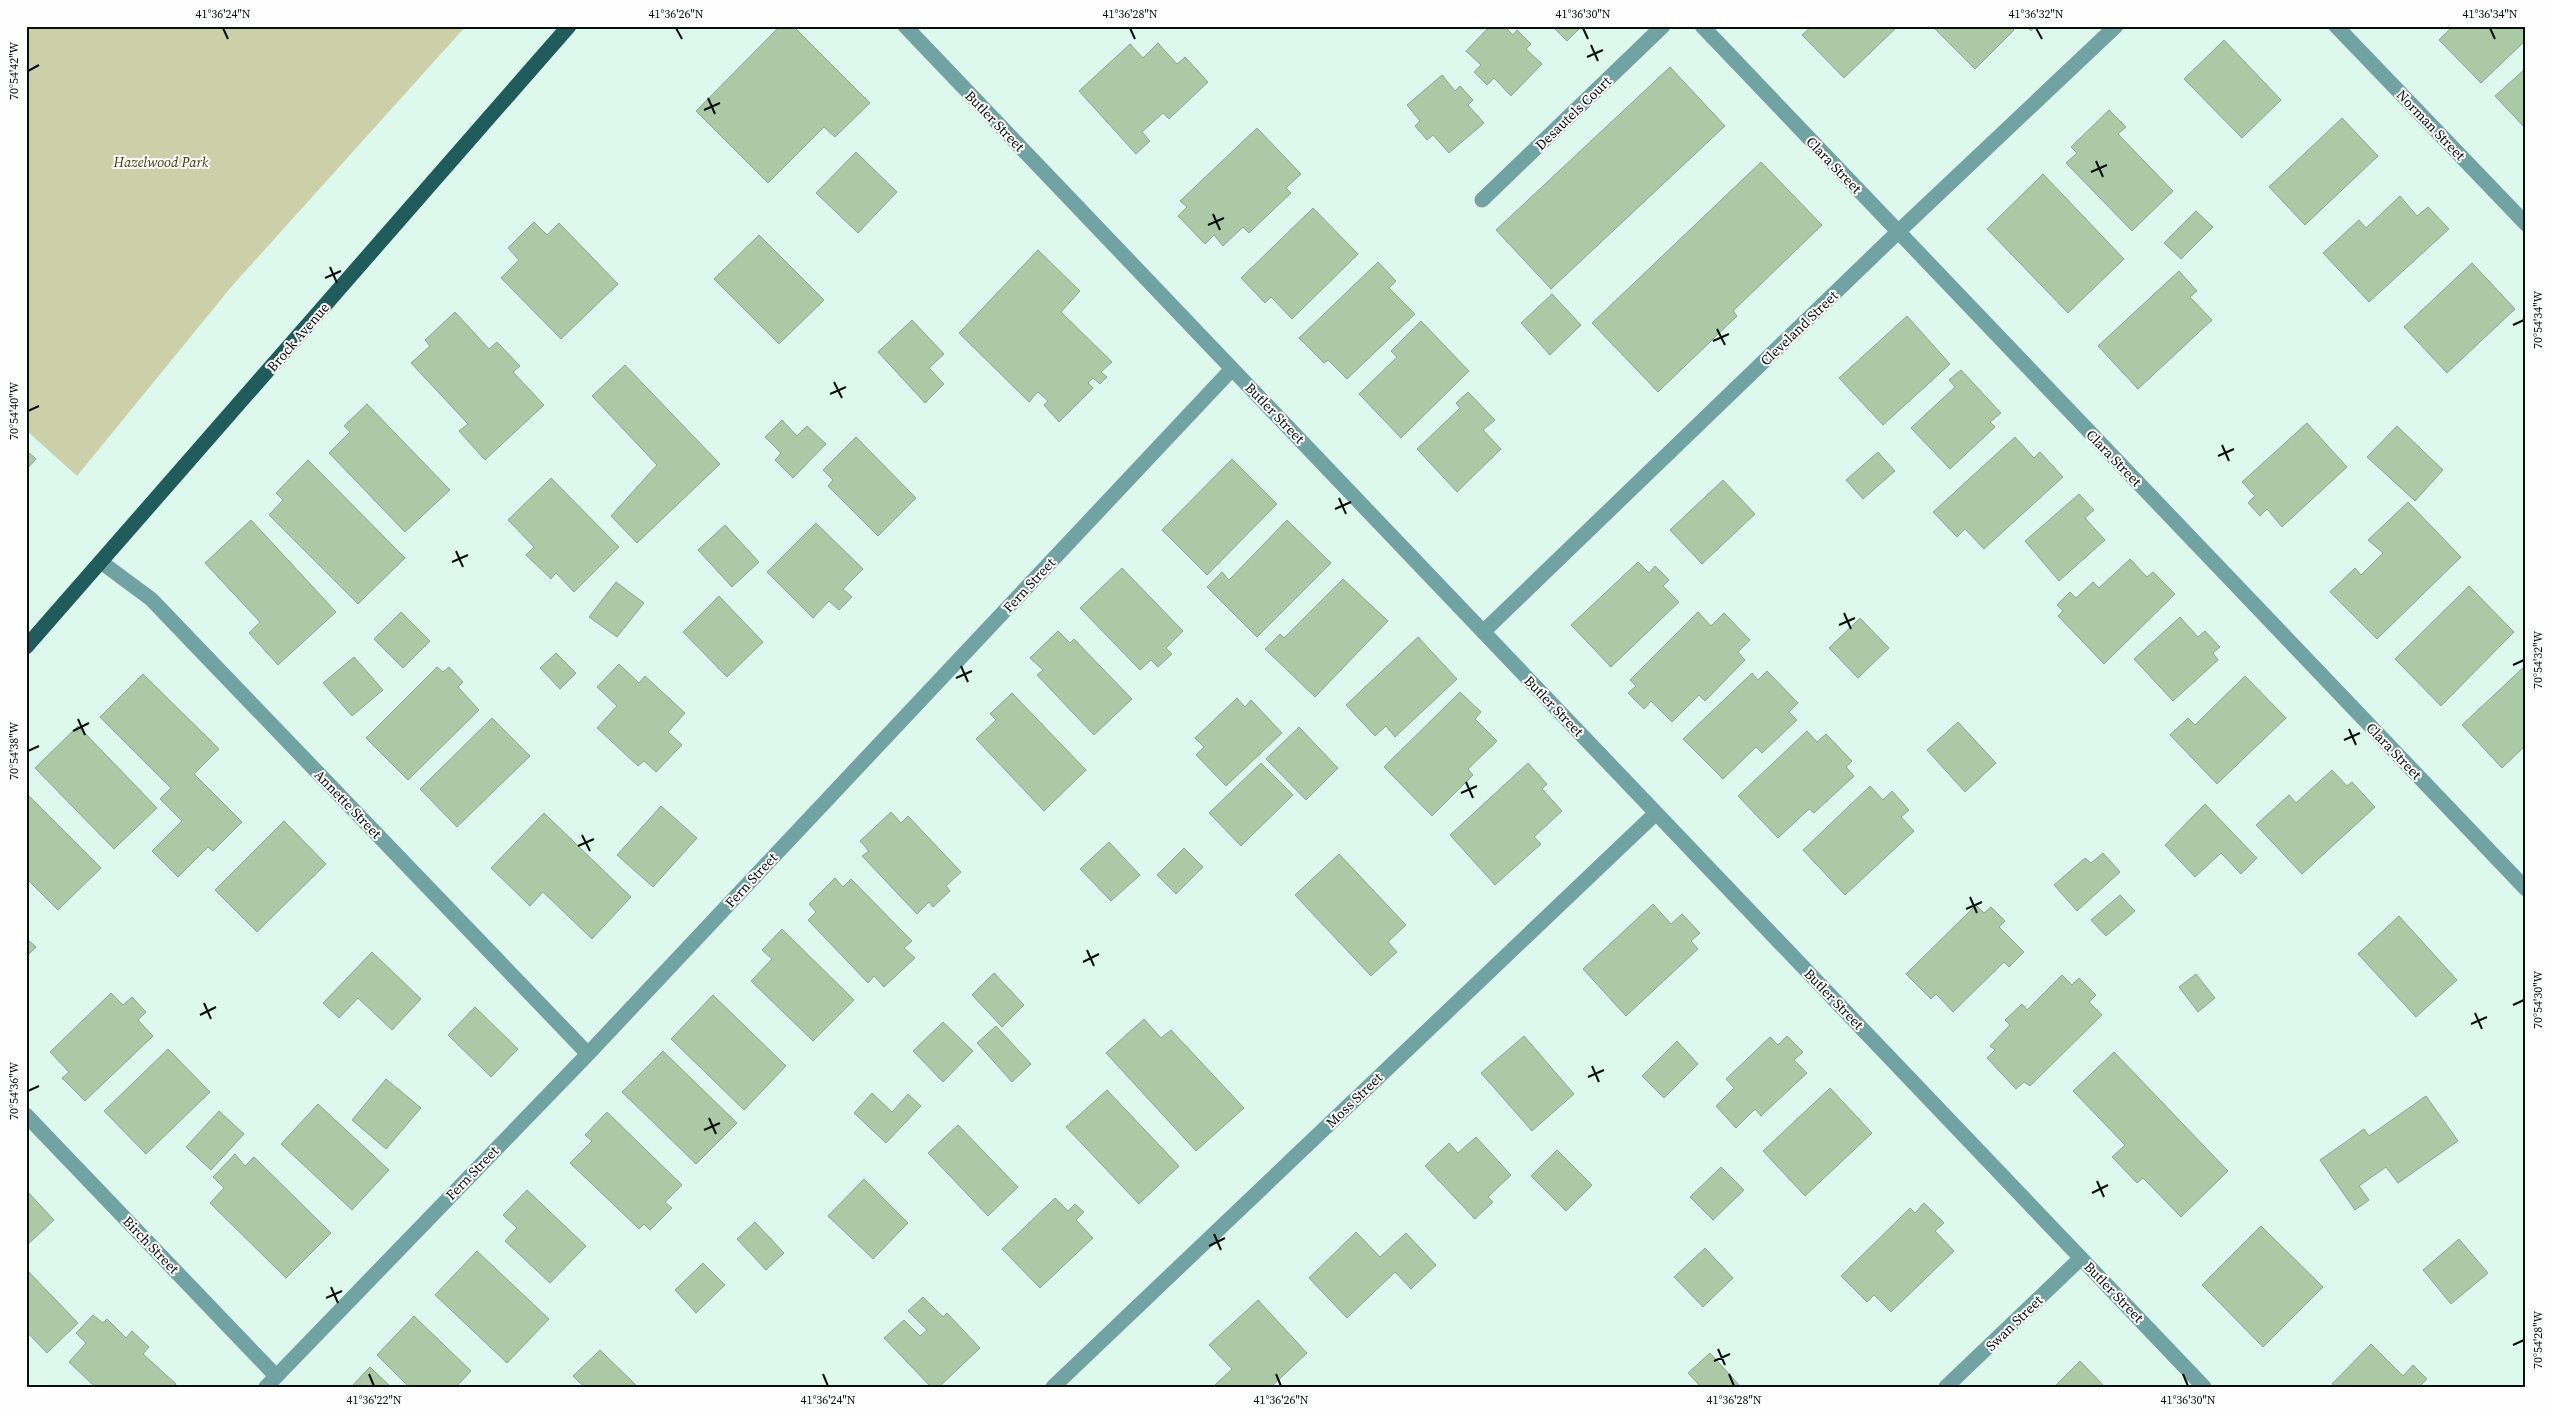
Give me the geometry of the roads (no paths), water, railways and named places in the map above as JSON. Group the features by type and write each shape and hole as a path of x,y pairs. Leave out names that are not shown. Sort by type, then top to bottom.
{"main road":[{"name":"Brock Avenue","path":"26,647 570,26"}],"street":[{"name":"Butler Street","path":"905,26 2204,1387"},
{"name":"Desautels Court","path":"1482,200 1663,26"},
{"name":"Clara Street","path":"1702,26 2526,889"},
{"name":"Cleveland Street","path":"1483,632 1898,232 2116,26"},
{"name":"Norman Street","path":"2336,26 2526,224"},
{"name":"Fern Street","path":"266,1387 588,1054 1232,369"},
{"name":"Annette Street","path":"101,562 150,599 588,1054"},
{"name":"Moss Street","path":"1053,1387 1656,813"},
{"name":"Birch Street","path":"26,1115 276,1376"},
{"name":"Swan Street","path":"1946,1387 2081,1258"}],"park label":[{"name":"Hazelwood Park","path":"161,162"}]}
